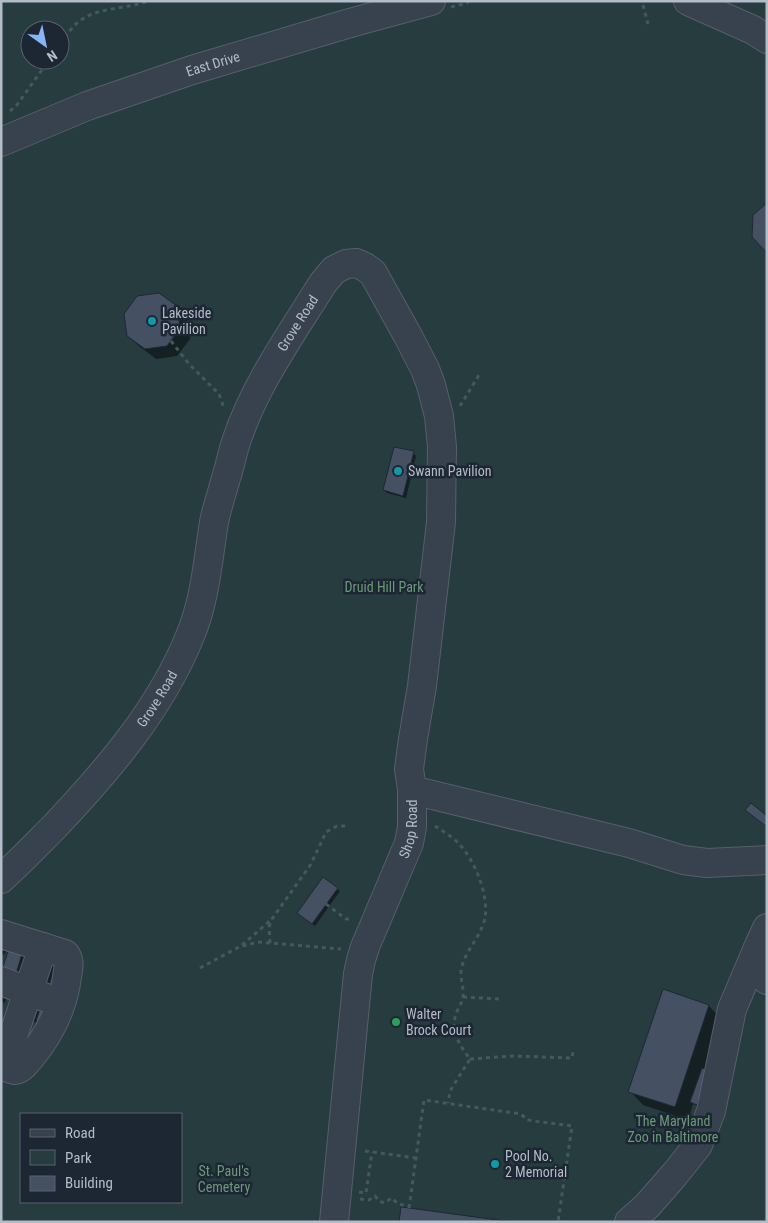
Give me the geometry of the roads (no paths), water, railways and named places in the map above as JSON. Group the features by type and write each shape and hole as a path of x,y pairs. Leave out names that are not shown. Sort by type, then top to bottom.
{"street":[{"name":"East Drive","path":"1,142 87,106 192,70 431,1"},
{"path":"688,1 752,30 767,39"},
{"name":"Grove Road","path":"1,879 18,864 84,795 159,698 178,664 200,608 215,519 236,441 253,401 323,283 334,270 346,264 356,263 365,267 379,283 425,369 436,399 439,420 442,447 441,522 422,686 409,769 412,802"},
{"name":"Shop Road","path":"336,1221 360,960 409,843 412,827 412,802 629,844 683,860 707,863 767,860"},
{"path":"1,934 65,954 68,957 69,966 65,994 68,1005 50,1031 52,1047"},
{"path":"762,939 767,980"},
{"path":"629,1222 647,1206 698,1145 711,1111 732,1009 762,939"},
{"path":"38,945 16,986 5,1041 15,1070 21,1068 39,1047 52,1047"},
{"path":"16,986 68,1005"},
{"path":"5,1041 29,1030 52,1047"}],"place":[{"name":"Lakeside Pavilion","path":"152,321"},
{"name":"Swann Pavilion","path":"398,471"},
{"name":"Walter Brock Court","path":"396,1022"},
{"name":"Pool No. 2 Memorial","path":"495,1164"}],"park label":[{"name":"Druid Hill Park","path":"384,587"},
{"name":"The Maryland Zoo in Baltimore","path":"673,1130"},
{"name":"St. Paul's Cemetery","path":"224,1180"}]}
